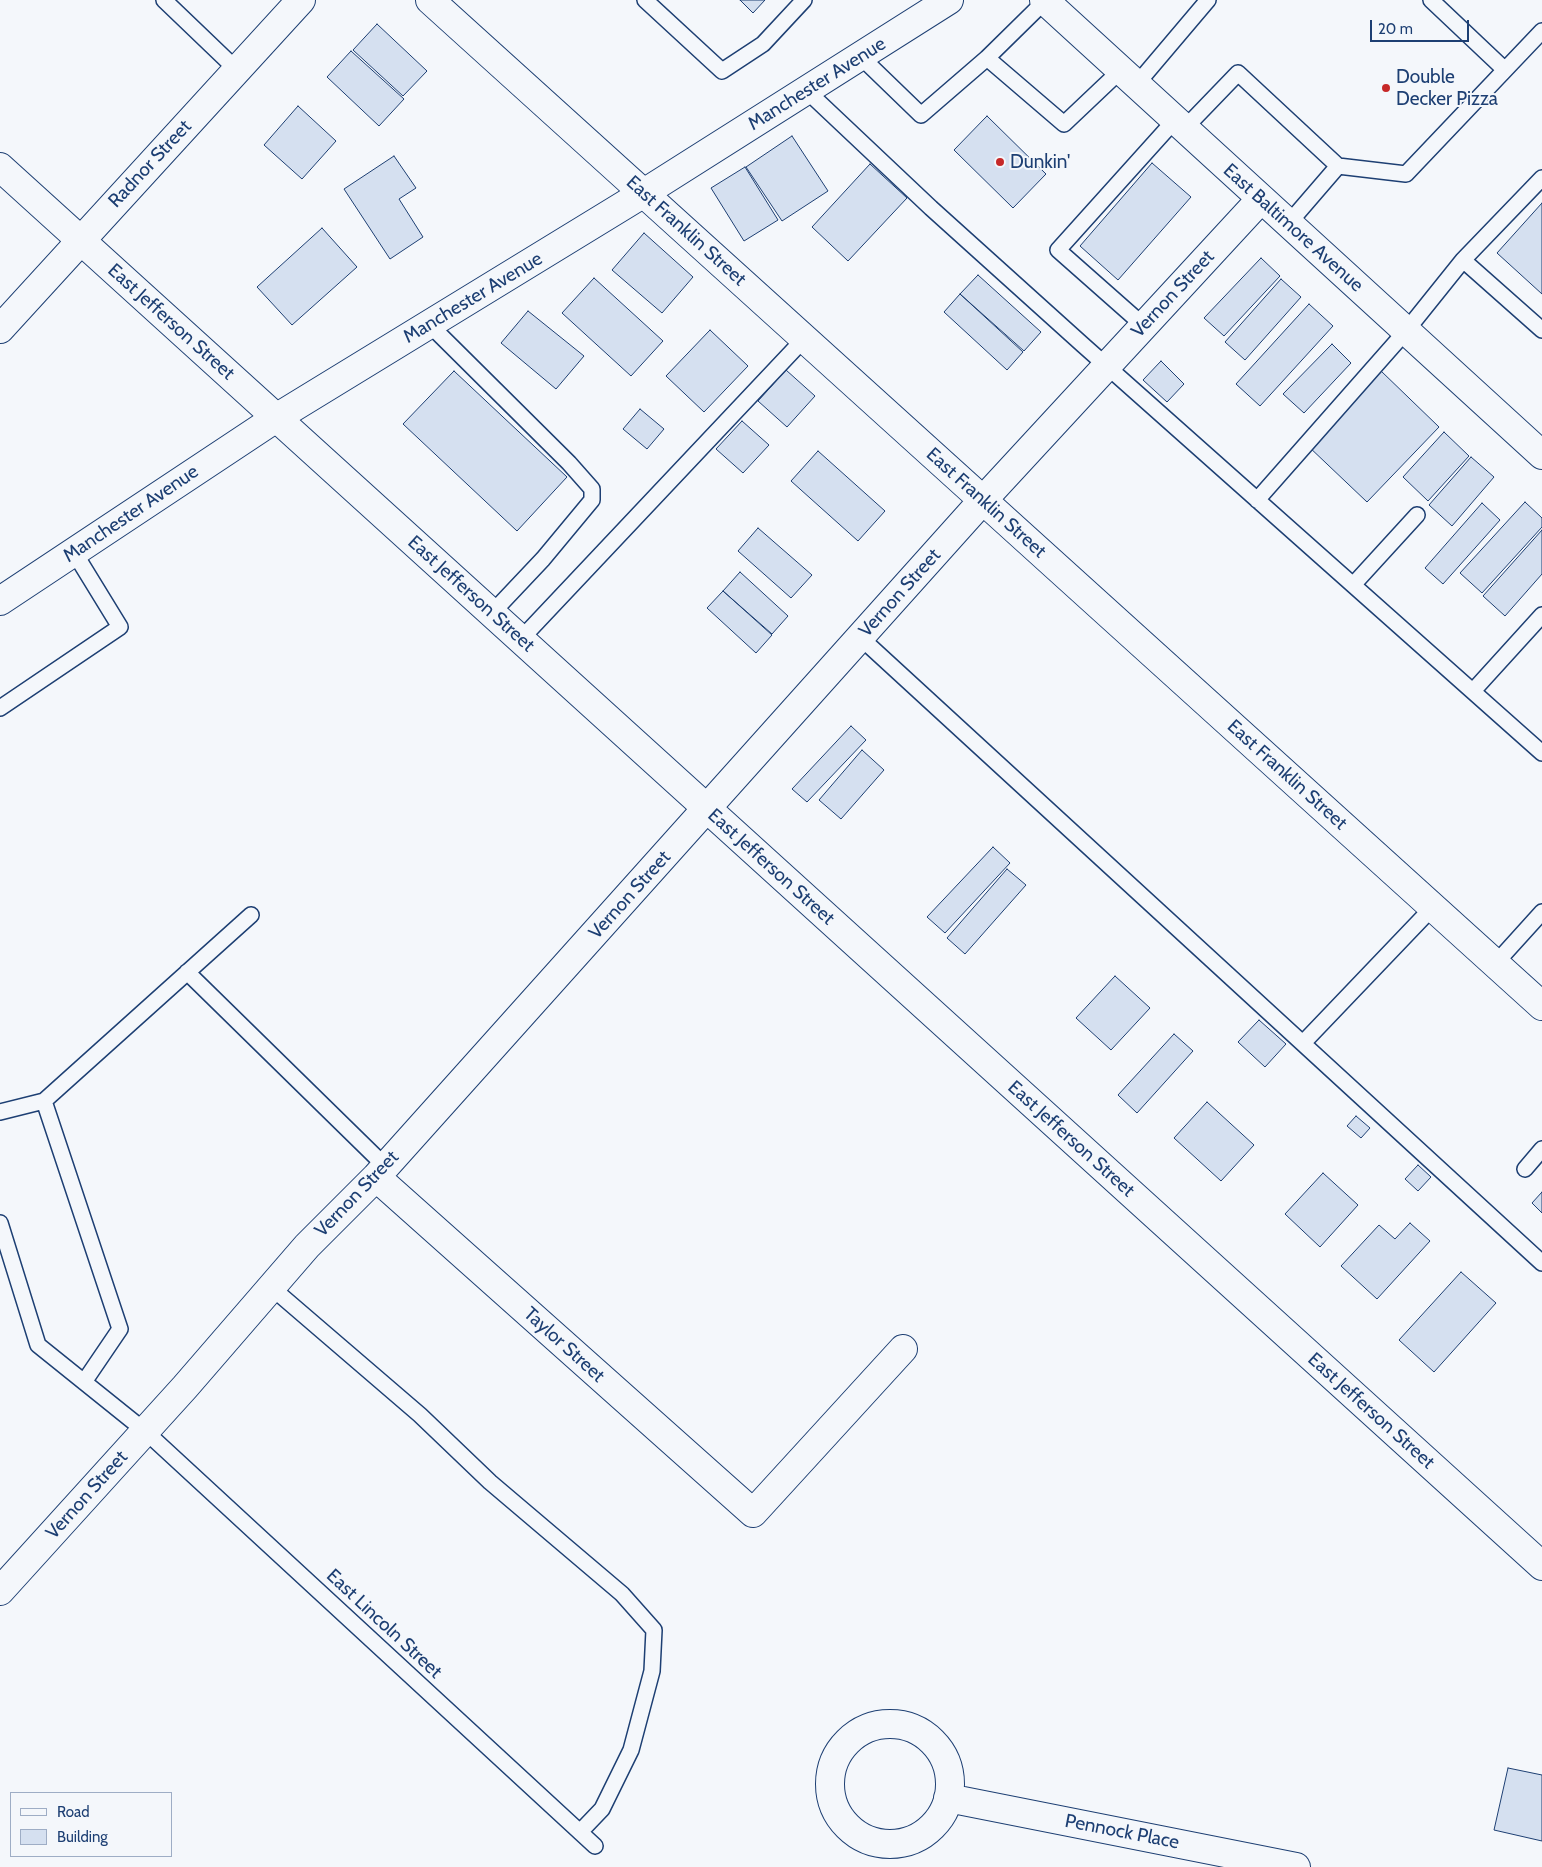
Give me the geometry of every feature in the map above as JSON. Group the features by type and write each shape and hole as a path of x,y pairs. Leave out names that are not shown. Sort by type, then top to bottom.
{"street":[{"name":"Radnor Street","path":"0,329 301,0"},
{"name":"East Franklin Street","path":"430,0 1542,1006"},
{"name":"Manchester Avenue","path":"0,601 276,418 644,193 949,0"},
{"name":"East Baltimore Avenue","path":"1044,0 1542,456"},
{"name":"East Jefferson Street","path":"0,167 1542,1566"},
{"name":"Vernon Street","path":"0,1591 145,1431 307,1246 380,1172 708,809 983,500 1261,199"},
{"name":"Taylor Street","path":"380,1172 753,1513 903,1349"},
{"path":"887,1724 909,1727 929,1738 942,1753 950,1775 948,1798 934,1824 918,1837 898,1843 870,1840 852,1831 839,1816 831,1798 830,1771 838,1752 856,1734 875,1725 887,1724"},
{"name":"Pennock Place","path":"948,1798 1296,1867"}],"lane":[{"path":"164,0 237,70"},
{"path":"644,0 722,71 763,44 804,0"},
{"path":"860,56 921,115 988,58 1044,0"},
{"path":"988,58 1064,124 1128,78 1208,0"},
{"path":"1431,0 1504,70"},
{"path":"1144,326 1058,250 1179,125 1238,73 1338,166 1406,174 1542,31"},
{"path":"807,91 938,215 1106,367 1473,691 1540,747"},
{"path":"1288,224 1338,166"},
{"path":"1257,500 1406,332 1463,260 1542,178"},
{"path":"1463,260 1542,330"},
{"path":"429,324 569,463 592,489 592,500 544,559 492,613"},
{"path":"521,639 804,339"},
{"path":"1353,585 1417,515"},
{"path":"0,708 120,627 74,552"},
{"path":"1473,691 1542,615"},
{"path":"861,638 1542,1263"},
{"path":"1303,1043 1432,907"},
{"path":"1495,964 1542,912"},
{"path":"0,1112 44,1101 250,915"},
{"path":"187,972 380,1172"},
{"path":"44,1101 120,1329 84,1382"},
{"path":"1524,1169 1542,1149"},
{"name":"East Lincoln Street","path":"0,1223 38,1345 145,1431 595,1846"},
{"path":"271,1287 420,1415 490,1482 622,1594 654,1630 652,1671 631,1750 602,1809 580,1832"}],"building":[{"path":"740,0 765,0 753,13"},
{"path":"377,24 427,71 403,96 353,50"},
{"path":"351,51 404,99 379,126 327,77"},
{"path":"298,106 336,141 302,179 264,145"},
{"name":"Dunkin'","path":"987,116 1046,174 1013,208 954,150"},
{"path":"792,136 828,191 782,221 746,167"},
{"path":"394,156 416,188 399,199 423,237 390,259 344,189"},
{"path":"1152,163 1191,197 1118,280 1080,246"},
{"path":"870,164 907,198 848,261 812,227"},
{"path":"745,167 778,220 744,241 711,188"},
{"path":"1542,203 1542,294 1497,253"},
{"path":"322,228 357,267 292,325 257,287"},
{"path":"644,233 693,277 662,313 612,270"},
{"path":"1261,258 1280,276 1224,336 1204,318"},
{"path":"978,275 1041,332 1024,351 960,294"},
{"path":"594,278 663,341 631,376 562,313"},
{"path":"1281,279 1301,297 1245,360 1225,342"},
{"path":"960,294 1023,352 1007,370 944,312"},
{"path":"1309,304 1333,326 1260,406 1236,384"},
{"path":"528,311 584,356 556,389 501,343"},
{"path":"710,330 748,366 704,412 666,376"},
{"path":"1332,344 1351,363 1304,413 1283,394"},
{"path":"1161,361 1184,384 1167,402 1143,380"},
{"path":"786,370 815,396 787,427 758,401"},
{"path":"1380,370 1439,427 1367,502 1307,445"},
{"path":"454,371 567,477 517,531 403,424"},
{"path":"640,409 664,429 647,449 623,429"},
{"path":"742,421 769,445 743,473 716,449"},
{"path":"1444,432 1469,456 1428,501 1403,477"},
{"path":"818,451 885,511 858,541 791,481"},
{"path":"1471,457 1494,477 1452,526 1429,505"},
{"path":"1525,502 1542,518 1542,527 1482,593 1460,573"},
{"path":"1482,503 1500,520 1443,584 1425,568"},
{"path":"758,528 812,575 791,598 738,551"},
{"path":"1542,530 1542,574 1505,616 1483,596"},
{"path":"740,572 788,616 772,634 723,591"},
{"path":"723,591 772,635 756,653 707,608"},
{"path":"851,726 866,740 807,802 792,789"},
{"path":"862,750 884,770 841,819 819,800"},
{"path":"993,847 1010,863 945,933 927,917"},
{"path":"1007,869 1026,885 965,954 947,938"},
{"path":"1115,976 1150,1008 1111,1050 1076,1018"},
{"path":"1259,1020 1286,1044 1265,1067 1238,1042"},
{"path":"1174,1034 1193,1051 1137,1113 1118,1095"},
{"path":"1207,1102 1254,1145 1221,1181 1174,1138"},
{"path":"1356,1116 1370,1128 1361,1138 1347,1126"},
{"path":"1418,1165 1431,1177 1418,1191 1405,1179"},
{"path":"1323,1173 1358,1205 1320,1247 1285,1214"},
{"path":"1542,1192 1542,1213 1532,1203"},
{"path":"1410,1223 1430,1241 1377,1299 1341,1266 1379,1225 1395,1239"},
{"path":"1461,1272 1496,1303 1434,1372 1399,1340"},
{"path":"1508,1768 1542,1775 1542,1841 1494,1830"}],"place":[{"name":"Double Decker Pizza","path":"1386,88"},
{"name":"Dunkin'","path":"1000,162"}]}
